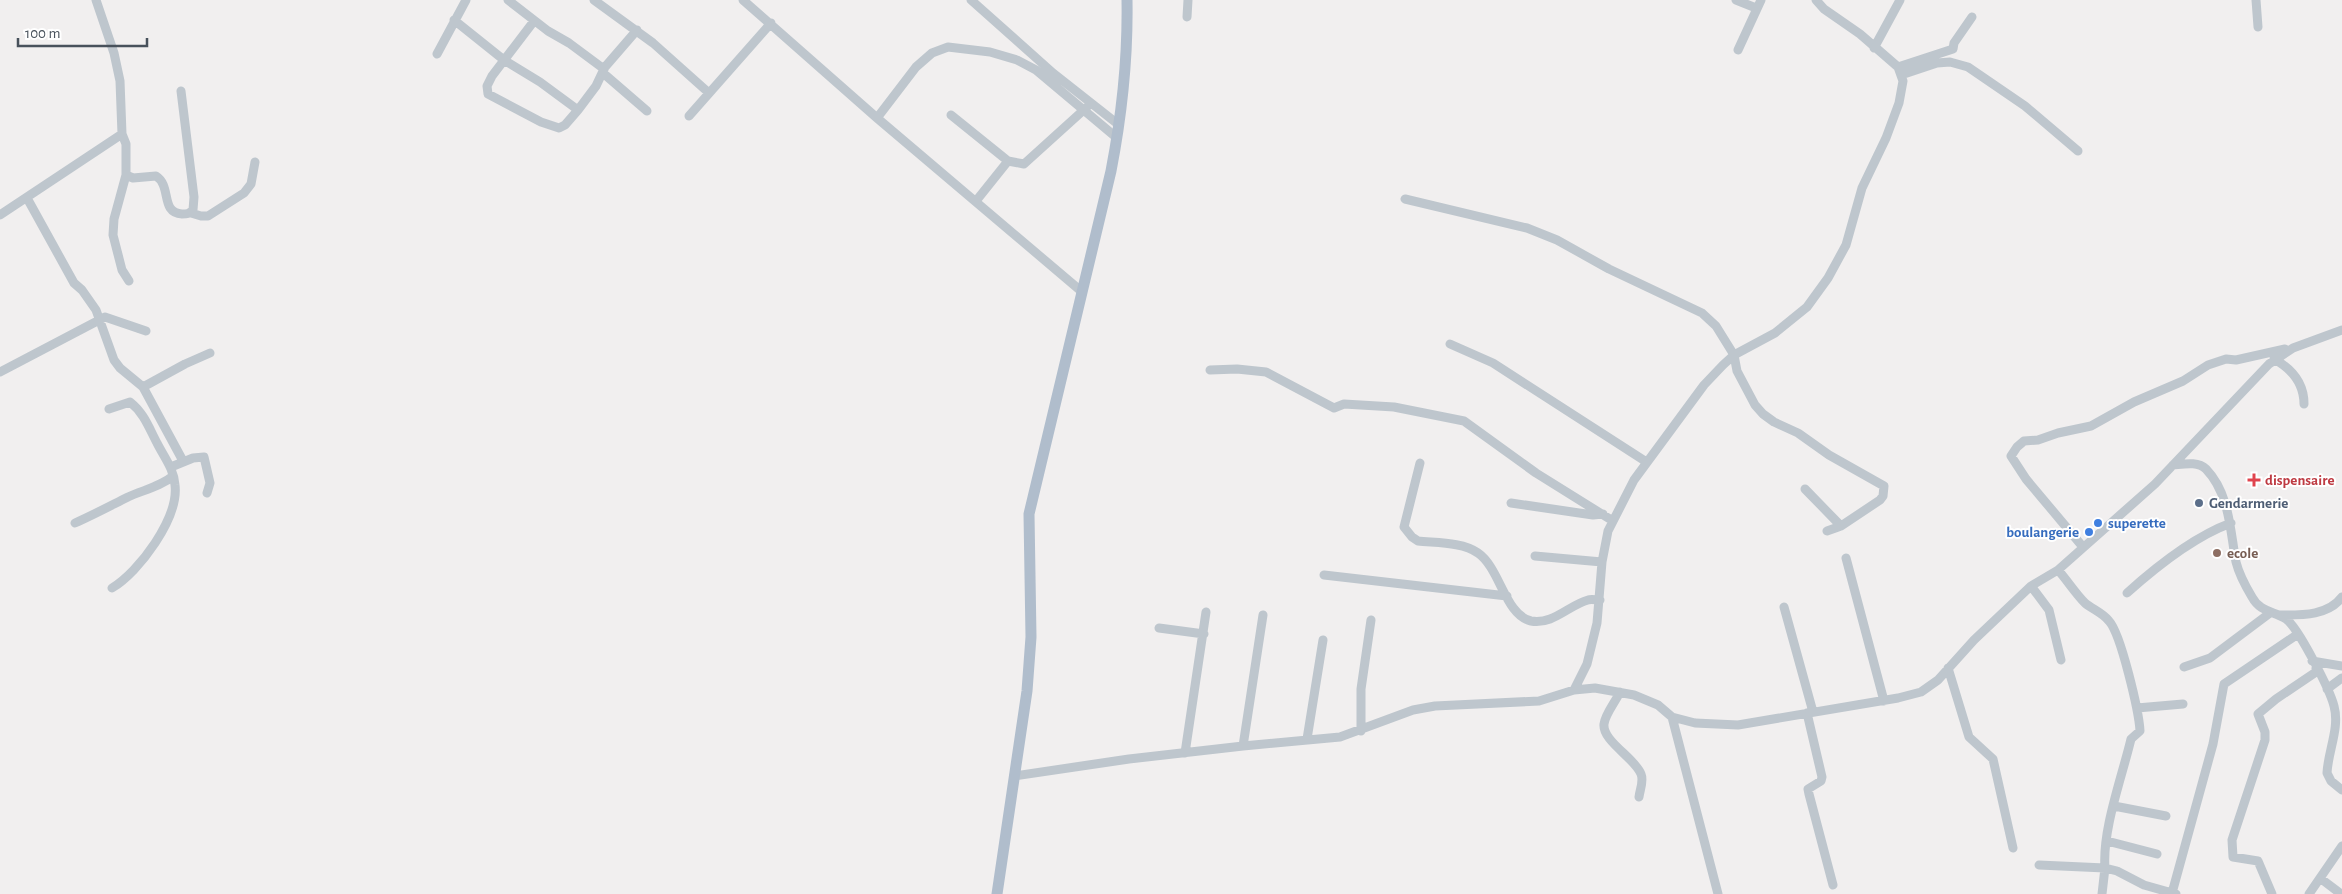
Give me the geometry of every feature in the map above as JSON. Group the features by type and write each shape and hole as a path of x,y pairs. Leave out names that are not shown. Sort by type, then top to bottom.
{"main road":[{"path":"997,894 1026,691 1031,638 1029,514 1120,125 1125,79 1127,0"}],"street":[{"path":"96,0 114,53 120,81 122,134 126,144 126,175 114,219 112,235 122,270 129,281"},
{"path":"437,54 466,0"},
{"path":"508,0 569,43 647,111"},
{"path":"594,0 637,30 709,93"},
{"path":"743,0 877,118 1081,291"},
{"path":"971,0 1053,73 1120,125"},
{"path":"1188,0 1188,17"},
{"path":"1736,0 1759,4 1738,50"},
{"path":"1574,690 1587,664 1597,623 1602,562 1608,531 1645,462 1704,385 1734,356 1775,333 1807,307 1828,278 1846,245 1862,188 1886,138 1899,103 1903,86 1900,71 1860,34 1824,9 1816,0"},
{"path":"1874,48 1900,0"},
{"path":"2256,0 2258,27"},
{"path":"1900,71 1952,49 1972,17"},
{"path":"454,20 504,60 540,82 578,110"},
{"path":"534,20 488,83 487,90 492,96 553,127 565,125 578,110 596,86 603,71 637,30"},
{"path":"689,116 771,24"},
{"path":"877,118 916,67 932,52 948,47 990,52 1017,60 1036,70 1117,138"},
{"path":"1900,71 1950,62 1968,67 2025,106 2078,151"},
{"path":"181,91 194,197 194,207 191,213"},
{"path":"951,115 1008,161 1024,164 1032,159 1082,110 1093,104"},
{"path":"0,215 122,134"},
{"path":"976,201 1008,161"},
{"path":"126,175 159,178 164,186 170,210 178,214 191,213 208,216 244,193 251,184 254,162"},
{"path":"27,198 74,283 82,290 96,310 114,360 120,368 143,386 184,461"},
{"path":"1405,199 1526,228 1557,240 1609,269 1702,313 1716,326 1734,356 1737,371 1755,405 1763,414 1774,422 1798,433 1829,455 1884,486 1883,496 1880,500 1841,526 1827,531"},
{"path":"0,372 105,316 146,331"},
{"path":"2083,547 2026,479 2012,456 2016,447 2024,441 2038,440 2058,433 2091,426 2134,402 2184,381 2208,365 2226,359 2236,360 2293,348 2342,330"},
{"path":"1450,344 1493,363 1645,462"},
{"path":"1014,776 1086,765 1243,746 1340,737 1361,731 1413,710 1435,706 1539,701 1574,690 1595,688 1620,692 1658,705 1672,717 1695,723 1731,725 1884,701 1921,692 1938,680 2031,586 2058,570 2173,465 2264,368 2293,348"},
{"path":"143,386 184,364 210,353"},
{"path":"2274,360 2294,374 2303,390 2304,404"},
{"path":"1210,370 1237,369 1266,372 1334,408 1344,404 1394,407 1464,421 1536,473 1613,521"},
{"path":"109,408 130,402 136,407 146,420 172,471 176,485 175,500 167,524 136,566 123,581 112,588"},
{"path":"75,523 108,509 126,498 143,492 184,461 204,457 210,483 207,493"},
{"path":"1420,463 1404,527 1412,537 1418,541 1463,547 1478,553 1502,586 1514,610 1522,617 1532,621 1554,617 1588,600 1600,600"},
{"path":"2173,465 2189,463 2205,468 2225,504 2231,523 2238,568 2256,604 2288,621 2298,634 2314,664 2332,700 2336,718 2327,774 2331,781 2342,790"},
{"path":"1805,489 1841,526"},
{"path":"1511,503 1593,515 1603,514"},
{"path":"2127,593 2149,573 2214,529 2231,523"},
{"path":"1535,556 1602,562"},
{"path":"1846,558 1884,701"},
{"path":"2058,570 2081,599 2108,619 2112,625 2122,650 2137,708 2140,731 2131,739 2114,806 2104,856 2105,868 2102,894"},
{"path":"1324,575 1507,596"},
{"path":"2031,586 2049,610 2061,660"},
{"path":"2184,667 2210,658 2272,614 2312,615 2339,602 2342,597"},
{"path":"1784,607 1810,713 1822,777 1821,781 1808,789 1833,885"},
{"path":"1185,753 1206,612"},
{"path":"1243,746 1263,615"},
{"path":"1361,731 1361,689 1371,620"},
{"path":"1159,628 1204,634"},
{"path":"2038,865 2105,868 2117,871 2144,885 2174,893 2213,744 2224,684 2298,634"},
{"path":"1307,739 1323,640"},
{"path":"2314,664 2342,666"},
{"path":"2272,894 2258,861 2233,857 2232,840 2265,740 2265,732 2258,717 2259,713 2316,672 2314,664"},
{"path":"1948,668 1969,737 1993,759 2013,848"},
{"path":"2327,689 2342,678"},
{"path":"1620,692 1604,722 1604,729 1609,738 1641,773 1642,782 1639,797"},
{"path":"2332,700 2342,698"},
{"path":"2137,708 2183,704"},
{"path":"1672,717 1718,894"},
{"path":"2114,806 2166,816"},
{"path":"2107,841 2157,854"},
{"path":"2309,894 2342,846"},
{"path":"2320,878 2341,894"}],"place":[{"name":"dispensaire","path":"2254,480"},
{"name":"Gendarmerie","path":"2199,503"},
{"name":"superette","path":"2098,523"},
{"name":"boulangerie","path":"2089,532"},
{"name":"ecole","path":"2217,553"}]}
